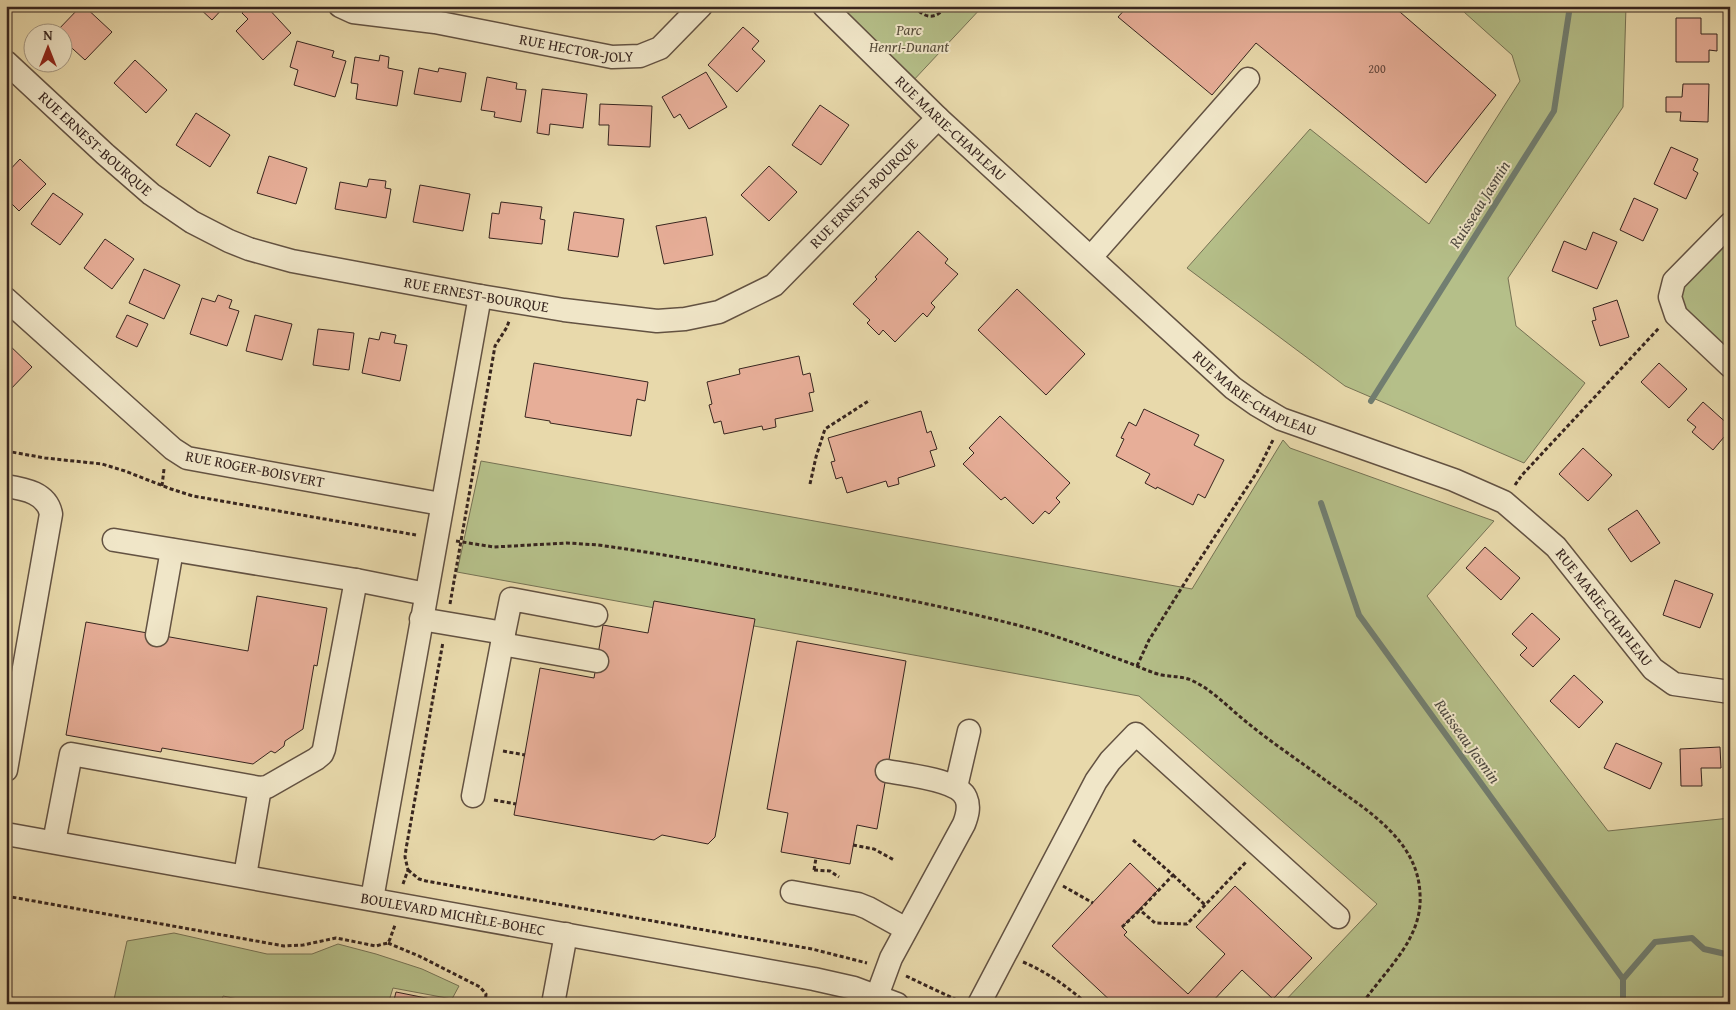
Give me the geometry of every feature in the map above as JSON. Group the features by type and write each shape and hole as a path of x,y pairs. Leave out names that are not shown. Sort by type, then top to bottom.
{"street":[{"name":"RUE HECTOR-JOLY","path":"340,6 353,12 434,14 612,56 640,56 660,48 700,6"},
{"name":"RUE MARIE-CHAPLEAU","path":"824,6 938,118 1233,388 1269,412 1296,425 1476,489 1504,502 1556,547 1653,669 1674,684 1730,692"},
{"name":"RUE ERNEST-BOURQUE","path":"6,62 151,194 192,222 249,250 292,262 480,296 564,310 657,321 685,319 719,312 774,285 938,118"},
{"path":"1092,257 1248,79"},
{"path":"1730,224 1674,281 1670,297 1676,315 1730,366"},
{"path":"372,899 441,504 480,296"},
{"name":"RUE ROGER-BOISVERT","path":"6,299 173,449 187,458 441,504"},
{"path":"6,486 21,488 38,495 50,506 51,514 10,729 6,770"},
{"path":"114,540 356,580 426,594"},
{"path":"157,635 172,550"},
{"path":"54,842 71,754 260,788 267,787 322,754 356,580"},
{"path":"483,798 503,639 511,599 596,615"},
{"path":"421,619 597,661"},
{"path":"956,787 969,731"},
{"path":"970,1003 1096,781 1110,761 1136,734 1338,917"},
{"path":"887,771 933,780 956,787 966,797 968,809 967,816 888,965 887,1000"},
{"path":"244,876 260,788"},
{"name":"BOULEVARD MICHÈLE-BOHEC","path":"6,834 807,977 835,983 887,1000"},
{"path":"792,892 858,904 906,929"},
{"path":"553,1004 566,934"}],"path":[{"path":"915,6 922,14 932,16 941,12 945,6"},
{"path":"449,607 495,346 508,323"},
{"path":"1517,482 1661,326"},
{"path":"810,484 825,430 870,400"},
{"path":"1136,666 1149,640 1191,572 1257,472 1274,438"},
{"path":"6,451 102,464 193,496 415,535"},
{"path":"162,486 165,460"},
{"path":"460,542 494,546 568,543 598,545 852,588 1032,629 1162,675 1188,678 1202,686 1245,721 1370,813 1403,844 1418,873 1421,895 1418,916 1410,939 1397,960 1362,1004"},
{"path":"403,882 408,870 405,857 444,638"},
{"path":"511,753 524,755"},
{"path":"483,798 516,804"},
{"path":"1133,840 1205,906"},
{"path":"853,845 874,849 894,860"},
{"path":"813,874 816,858"},
{"path":"1140,910 1155,923 1187,924 1242,866"},
{"name":"BOULEVARD MICHÈLE-BOHEC","path":"408,870 419,879 426,881 812,949 865,962"},
{"path":"1122,927 1172,875"},
{"path":"1057,884 1093,903"},
{"path":"6,896 284,946 303,946 336,938 376,946 388,943 419,956 480,987 486,994 485,1004"},
{"name":"BOULEVARD MICHÈLE-BOHEC","path":"388,943 394,931"},
{"path":"1016,959 1051,976 1087,1004"},
{"path":"902,975 970,1003"}],"green space":[{"name":"Parc Henri-Dunant","path":"830,6 983,6 911,83"},
{"path":"1460,6 1626,6 1623,107 1508,278 1516,326 1585,383 1524,463 1345,386 1187,268 1310,129 1429,224 1520,81 1512,55 1464,12"},
{"path":"1730,224 1730,366 1676,315 1674,281"},
{"path":"1283,440 1290,448 1494,521 1427,596 1608,831 1730,818 1730,1004 1282,1004 1377,904 1139,696 457,572 481,461 1192,589"},
{"path":"174,933 267,954 312,954 338,944 422,969 459,986 452,999 393,988 388,1004 262,1004 223,996 221,1004 113,1004 127,941"}],"building":[{"path":"81,6 84,6 112,32 85,60 72,48 72,22 66,22"},
{"path":"197,6 225,6 212,20"},
{"path":"249,6 266,6 291,33 263,60 236,31 248,19 242,13"},
{"path":"1128,6 1393,6 1496,95 1426,183 1256,43 1212,95 1118,17"},
{"path":"1676,18 1701,18 1701,34 1717,34 1717,51 1709,50 1709,62 1676,62"},
{"path":"743,27 759,41 752,49 765,61 737,92 708,65"},
{"path":"297,41 334,51 332,57 346,61 335,97 294,85 298,70 290,67"},
{"path":"380,55 389,57 388,68 403,71 397,106 356,99 358,84 351,83 355,57 379,61"},
{"path":"135,60 167,90 146,113 114,83"},
{"path":"419,68 438,72 439,68 466,73 461,102 414,94"},
{"path":"706,72 727,107 689,129 680,114 674,118 662,97"},
{"path":"487,77 517,83 516,89 526,90 521,122 494,117 495,112 481,110"},
{"path":"1683,84 1709,84 1708,122 1680,121 1681,112 1666,112 1666,97 1682,97"},
{"path":"542,89 587,94 583,128 550,124 549,135 537,133"},
{"path":"600,104 652,106 650,147 608,145 609,125 599,125"},
{"path":"820,105 849,125 821,165 792,145"},
{"path":"196,113 230,135 210,167 176,145"},
{"path":"1671,147 1698,159 1693,170 1698,173 1686,199 1654,184"},
{"path":"269,156 307,168 296,204 257,193"},
{"path":"20,159 46,184 19,211 6,198 6,174"},
{"path":"769,166 797,192 769,221 741,195"},
{"path":"369,179 386,181 385,188 391,189 386,218 335,209 340,182 367,187"},
{"path":"420,185 470,194 463,231 413,222"},
{"path":"53,193 83,214 60,245 31,224"},
{"path":"1634,198 1658,209 1643,241 1620,230"},
{"path":"501,202 542,207 540,219 545,220 542,244 489,238 492,213 499,214"},
{"path":"574,212 624,219 618,257 568,250"},
{"path":"706,217 713,255 664,264 656,226"},
{"path":"918,231 948,259 945,263 958,274 931,303 935,307 927,317 923,313 895,342 883,330 879,335 867,323 870,320 853,304 877,279 875,277"},
{"path":"1593,232 1617,242 1597,289 1552,271 1564,241 1586,250"},
{"path":"105,239 134,259 112,289 84,268"},
{"path":"144,269 180,285 164,319 129,303"},
{"path":"1017,289 1085,354 1046,395 978,330"},
{"path":"218,295 232,300 229,308 239,311 227,346 190,334 202,298 215,302"},
{"path":"1617,300 1629,337 1600,346 1592,321 1596,320 1593,308"},
{"path":"127,315 148,324 137,347 116,337"},
{"path":"255,315 292,324 282,360 246,351"},
{"path":"318,329 354,333 349,370 313,365"},
{"path":"381,332 396,335 394,343 407,345 400,381 362,373 369,338 379,340"},
{"path":"6,342 32,367 7,393 6,392"},
{"path":"799,356 803,375 810,373 814,392 809,393 813,411 775,419 776,427 763,430 762,426 724,434 721,421 714,423 709,405 712,404 707,382 740,374 739,369"},
{"path":"534,363 648,382 645,401 637,399 631,436 525,417"},
{"path":"1659,363 1687,389 1669,408 1641,382"},
{"path":"1703,402 1730,426 1730,430 1713,450 1692,432 1696,427 1687,420"},
{"path":"1144,409 1199,435 1194,445 1224,460 1205,498 1198,494 1193,505 1157,487 1156,489 1145,483 1150,474 1116,456 1124,439 1121,438 1129,422 1136,426"},
{"path":"921,411 927,433 931,431 937,449 930,451 935,466 898,478 899,484 888,487 886,481 847,493 842,477 836,479 831,462 835,461 828,438"},
{"path":"1000,416 1070,483 1056,498 1060,502 1049,514 1045,511 1033,524 1005,497 1001,500 963,464 974,453 969,448"},
{"path":"1583,448 1612,475 1588,501 1559,474"},
{"path":"1637,510 1660,543 1631,562 1608,529"},
{"path":"1485,547 1520,578 1501,600 1466,568"},
{"path":"1675,580 1713,594 1700,628 1663,615"},
{"path":"257,596 327,608 317,666 314,665 303,729 285,741 284,746 275,753 271,751 253,764 162,748 161,752 66,735 86,622 248,651"},
{"path":"654,601 755,619 715,837 708,844 662,835 654,840 514,815 540,668 594,678 603,625 648,633"},
{"path":"1532,613 1560,639 1533,667 1520,655 1527,648 1512,634"},
{"path":"797,641 906,661 877,829 857,825 850,864 781,852 788,813 767,809"},
{"path":"1574,675 1603,702 1579,728 1550,701"},
{"path":"1616,743 1662,763 1650,789 1604,768"},
{"path":"1720,747 1721,768 1701,768 1702,786 1681,786 1680,749"},
{"path":"1130,863 1158,890 1122,927 1127,932 1124,935 1188,994 1225,954 1196,927 1235,886 1312,958 1273,999 1242,970 1210,1004 1114,1004 1052,946"},
{"path":"396,992 441,1001 442,1004 393,1004"}],"waterway":[{"name":"Ruisseau Jasmin","path":"1371,401 1554,111 1570,6"},
{"name":"Ruisseau Jasmin","path":"1321,503 1359,615 1623,979"},
{"path":"1623,1004 1623,979 1655,942 1692,938 1704,949 1730,955"}]}
